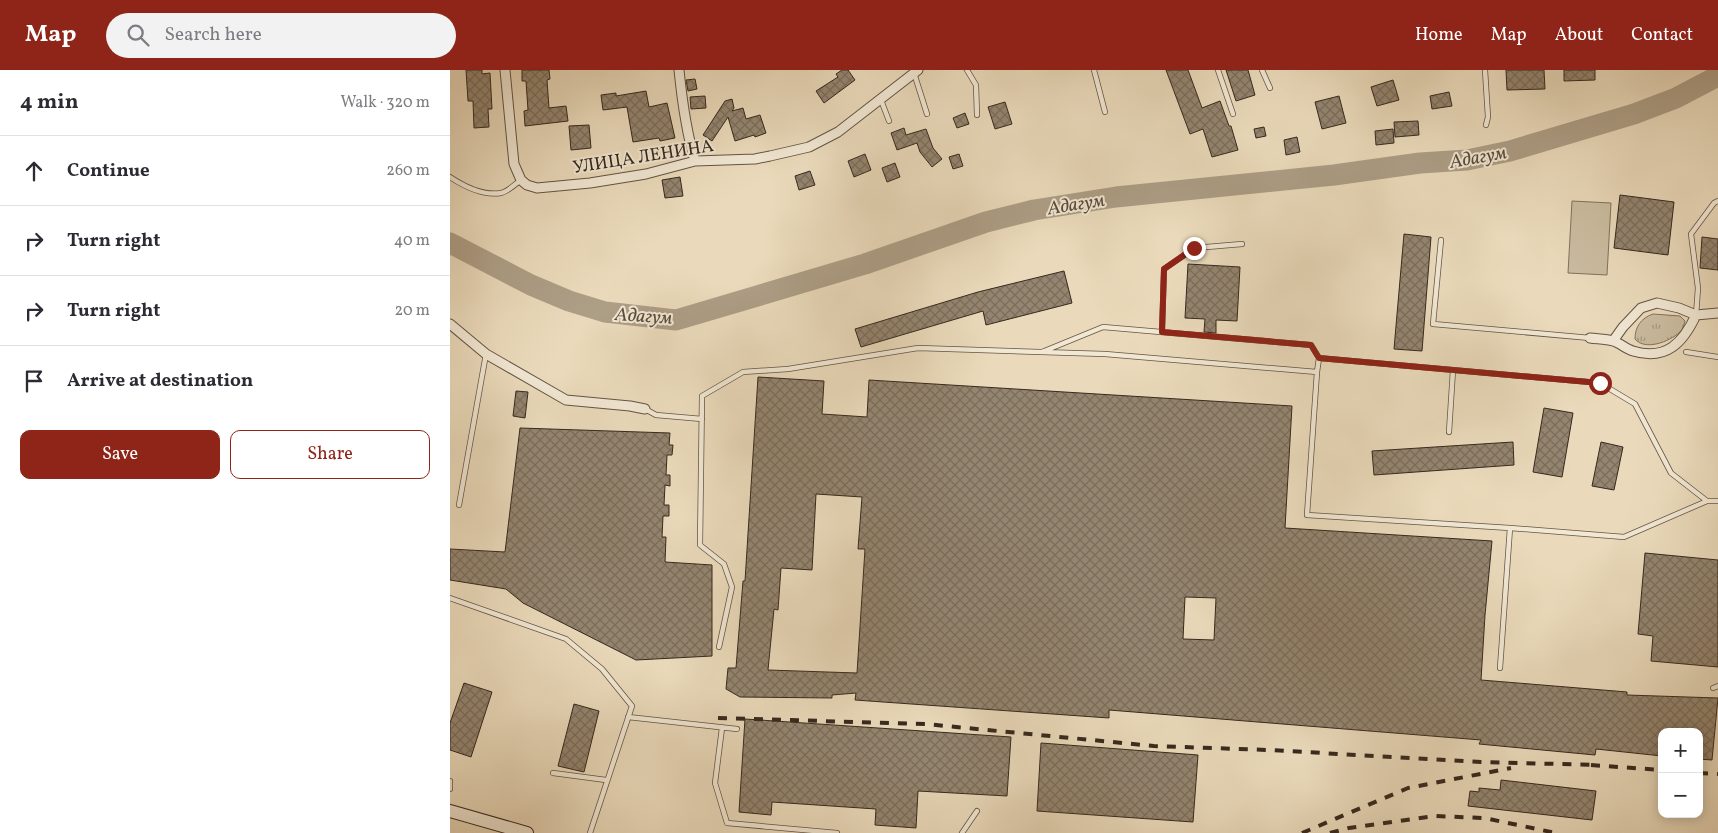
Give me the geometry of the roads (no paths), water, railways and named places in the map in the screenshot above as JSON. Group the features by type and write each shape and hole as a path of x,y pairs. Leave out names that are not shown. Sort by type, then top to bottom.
{"main road":[{"path":"450,811 527,833"}],"street":[{"path":"505,70 514,164 524,182"},
{"path":"679,70 690,147 695,161"},
{"name":"УЛИЦА ЛЕНИНА","path":"524,182 537,188 590,183 646,174 695,161 755,158 809,147 838,132 916,72"},
{"path":"1613,340 1641,308 1657,303 1679,308 1696,315 1718,314"},
{"path":"1590,338 1613,340 1633,351 1657,354 1672,347 1687,334 1696,315"},
{"path":"450,324 486,354 566,400 645,408"}],"lane":[{"path":"967,70 976,85 977,115"},
{"path":"1094,70 1105,112"},
{"path":"1218,70 1233,114"},
{"path":"1262,70 1270,88"},
{"path":"1485,70 1488,118 1486,124"},
{"path":"916,72 926,114"},
{"path":"881,100 889,121"},
{"path":"450,177 462,185 479,192 492,193 502,192 524,182"},
{"path":"1696,315 1698,288 1691,234 1714,203 1718,201"},
{"path":"1441,240 1433,324 1590,338"},
{"path":"1162,332 1164,269 1194,248 1242,244"},
{"path":"1041,352 1103,327 1311,345 1319,358 1306,515 1510,528 1624,538 1707,501 1718,501"},
{"path":"719,648 732,587 724,564 700,546 702,396 743,372 788,369 918,348 1105,354 1317,372"},
{"path":"1686,352 1718,356"},
{"path":"459,506 486,354"},
{"path":"1319,358 1600,383 1635,404 1671,473 1707,501"},
{"path":"1449,432 1452,370"},
{"path":"645,408 656,415 702,420"},
{"path":"1500,668 1510,528"},
{"path":"450,598 566,638 602,670 632,706 590,833"},
{"path":"1712,688 1718,686"},
{"path":"628,717 737,730"},
{"path":"722,728 715,783 727,822 837,833"},
{"path":"553,773 606,780"},
{"path":"450,781 450,789"},
{"path":"962,833 977,810"}],"waterway":[{"name":"Адагум","path":"450,243 531,285 569,301 605,312 676,320 865,264 986,222 1034,210 1116,197 1334,175 1420,163 1467,160 1510,151 1634,114 1676,98 1718,76"}],"railway":[{"path":"718,718 925,724 1154,746 1269,750 1481,762 1598,765"},
{"path":"1591,765 1658,770"},
{"path":"1302,833 1408,788 1511,768"},
{"path":"1703,773 1718,774"},
{"path":"1330,833 1349,828 1435,816 1484,818 1556,833"}]}
